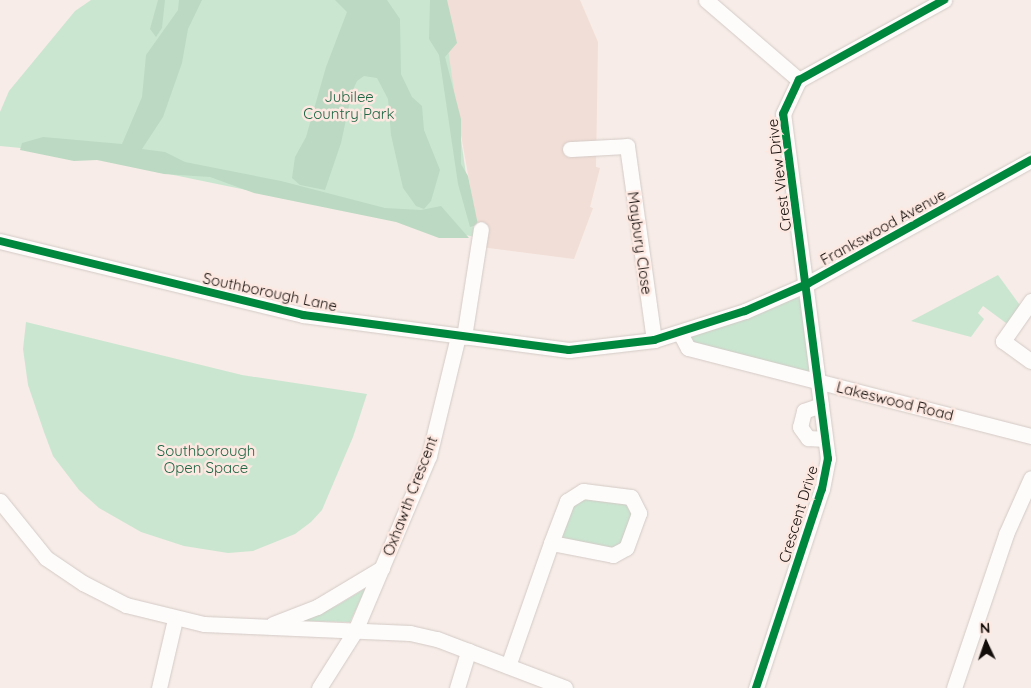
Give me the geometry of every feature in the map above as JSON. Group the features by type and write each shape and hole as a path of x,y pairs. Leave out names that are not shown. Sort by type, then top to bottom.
{"street":[{"path":"706,0 799,80 944,0"},
{"name":"Crest View Drive","path":"799,80 783,114 807,284"},
{"name":"Maybury Close","path":"570,149 627,146 654,340"},
{"name":"Frankswood Avenue","path":"569,350 654,340 680,333 807,284 1031,160"},
{"name":"Oxhawth Crescent","path":"0,501 32,544 59,568 126,605 204,624 262,628 355,630 429,456 461,337 481,229"},
{"name":"Southborough Lane","path":"0,241 302,315 569,350"},
{"name":"Crescent Drive","path":"756,688 822,489 828,459 807,284"},
{"path":"1031,301 1003,341 1031,361"},
{"name":"Lakeswood Road","path":"680,333 688,348 1031,436"},
{"path":"821,405 804,411 800,427 808,438 825,439"},
{"path":"954,688 1006,534 1031,478"},
{"path":"508,666 551,542 567,501 583,491 631,497 639,513 626,548 613,555 551,542"},
{"name":"Oxhawth Crescent","path":"262,628 317,607 382,568"},
{"path":"159,688 175,618"},
{"path":"319,688 355,630 410,633 468,651 566,688"},
{"path":"457,688 468,651"}],"shaded area":[{"path":"437,0 580,0 598,42 596,167 600,168 590,207 593,208 574,259 481,247"}],"green space":[{"name":"Jubilee Country Park","path":"91,0 441,0 475,237 62,152 0,146 0,112 9,91 75,11"},
{"path":"158,0 165,0 162,28 156,37 150,29"},
{"path":"179,0 202,0 188,29 182,63 163,117 142,149 165,152 185,162 281,181 385,208 421,210 441,206 469,238 439,238 396,222 254,193 210,177 164,174 97,160 74,161 20,150 22,143 43,137 122,144 142,97 146,55 178,10"},
{"path":"335,0 387,0 400,19 401,74 412,97 422,106 424,130 440,170 431,201 424,209 416,206 403,188 391,135 388,99 377,78 364,76 357,81 352,92 341,143 325,190 300,185 292,178 295,157 306,137 326,67 347,12"},
{"path":"430,0 447,0 457,43 445,57 461,119 461,164 468,176 478,225 470,227 458,184 439,55 429,39"},
{"path":"998,275 1022,308 1010,326 983,306 978,313 984,319 971,337 911,321"},
{"path":"798,297 802,304 810,377 693,344 690,336"},
{"name":"Southborough Open Space","path":"26,322 242,375 367,394 353,437 322,510 311,522 295,534 253,551 228,553 184,546 141,532 99,508 79,490 53,456 28,385 23,349"},
{"path":"585,497 623,500 632,515 622,546 609,550 558,539 571,505"},
{"path":"366,588 350,622 303,621 338,605"}],"cycle path":[{"path":"756,688 822,489 828,459 783,114 799,80 944,0"},
{"path":"0,241 303,315 569,350 654,340 745,311 807,284 1031,160"}]}
